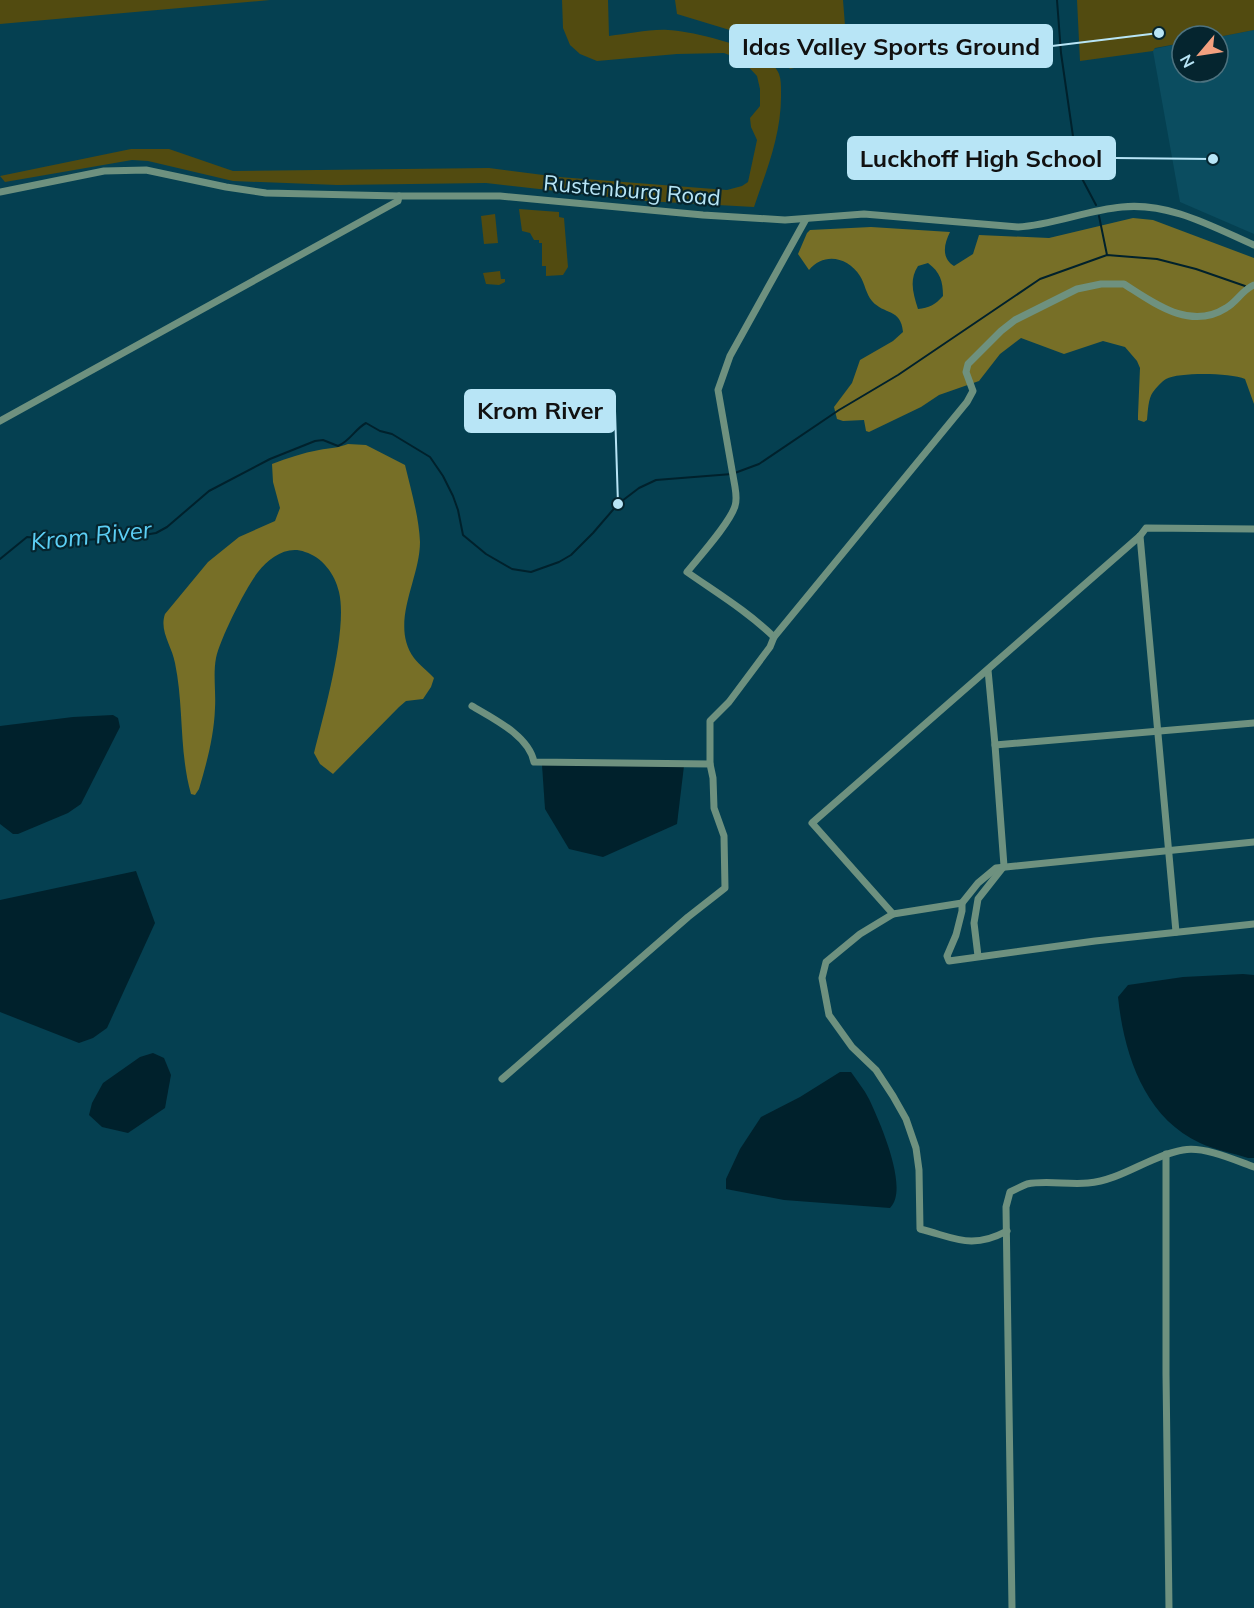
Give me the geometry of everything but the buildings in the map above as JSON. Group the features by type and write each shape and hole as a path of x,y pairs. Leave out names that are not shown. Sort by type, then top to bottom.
{"street":[{"name":"Rustenburg Road","path":"0,192 124,169 146,170 266,193 500,196 703,215 785,220 864,214 1018,227 1040,226 1122,207 1145,207 1170,211 1254,245"},
{"path":"0,421 340,234 398,201 399,196"},
{"path":"774,637 732,601 687,572 735,507 735,487 718,390 730,356 806,219"},
{"path":"502,1079 688,917 725,888 724,836 714,808 710,764 710,721 729,702 770,647 774,637 967,402 972,391 966,372 968,364 1001,331 1016,320 1077,289 1101,284 1124,284 1176,314 1189,317 1211,315 1229,307 1246,288 1254,285"},
{"path":"893,914 812,824 1140,536 1146,528 1254,530"},
{"path":"1140,536 1176,932"},
{"path":"978,956 974,923 978,899 1004,866 988,670"},
{"path":"472,706 502,722 532,751 534,762 710,764"},
{"path":"995,745 1254,723"},
{"path":"1254,842 996,868 987,874 962,903 956,935 947,956 949,961 1254,924"},
{"path":"962,903 893,914 860,934 826,962 822,978 829,1015 852,1047 876,1070 906,1119 916,1148 919,1170 920,1228 957,1240 978,1242 994,1238 1007,1231"},
{"path":"1012,1608 1006,1207 1010,1192 1028,1184 1088,1184 1122,1175 1166,1154 1184,1149 1224,1156 1254,1167"},
{"path":"1166,1154 1169,1608"}],"shaded area":[{"path":"0,0 270,0 0,24"},
{"path":"562,0 608,0 609,36 646,31 680,31 747,49 773,65 781,80 779,122 773,151 754,207 645,201 486,183 337,185 233,181 148,161 132,160 5,182 0,176 131,149 169,149 233,171 489,168 559,177 727,190 748,182 757,140 750,118 760,106 760,89 757,76 742,60 724,53 677,54 597,61 580,54 570,45 563,28"},
{"path":"675,0 843,0 847,51 841,57 790,69 777,54 756,38 677,14"},
{"path":"1077,0 1254,0 1254,30 1230,35 1230,24 1170,24 1170,45 1155,48 1153,51 1080,61"},
{"path":"1254,30 1254,234 1180,202 1153,51 1170,46 1170,84 1230,84 1230,35"},
{"path":"519,209 559,212 559,217 564,218 568,267 563,275 546,276 546,266 542,266 542,243 534,240 530,233 522,231"},
{"path":"495,214 498,243 484,244 481,216"},
{"path":"1133,218 1153,220 1254,258 1254,404 1245,379 1217,375 1182,375 1160,383 1150,398 1147,420 1144,422 1138,420 1140,368 1125,347 1103,341 1064,354 1021,338 1000,354 979,381 939,395 921,407 869,432 866,431 864,420 837,419 834,407 852,383 860,360 893,341 903,332 902,324 895,315 872,301 860,276 843,261 829,259 815,264 809,270 798,254 810,230 871,227 950,232 946,241 945,255 954,266 973,254 979,235 1049,238","holes":["928,263 940,277 943,296 932,306 918,309 913,292 915,271 918,266"]},
{"path":"500,271 501,279 505,279 505,282 499,285 486,284 483,273"},
{"path":"348,444 366,445 405,465 420,542 404,630 407,645 414,658 434,678 431,687 423,699 406,701 399,707 333,774 320,764 314,753 338,649 341,608 339,592 331,573 311,554 292,550 279,554 267,562 253,579 218,649 215,664 212,739 199,789 195,795 191,794 185,762 178,679 165,632 165,614 208,562 239,537 275,521 280,508 273,482 272,464 301,454"},
{"path":"113,715 118,718 120,727 81,804 68,813 18,834 13,834 0,824 0,726 73,717"},
{"path":"542,765 684,766 677,824 603,857 569,849 545,809"},
{"path":"136,871 155,923 107,1028 93,1038 79,1043 0,1012 0,900"},
{"path":"1254,975 1254,1158 1218,1150 1200,1143 1181,1132 1164,1117 1140,1082 1125,1040 1118,997 1128,985 1183,977"},
{"path":"153,1053 164,1058 171,1075 165,1108 128,1133 102,1127 89,1115 92,1103 103,1083 140,1057"},
{"path":"840,1072 851,1072 863,1088 874,1109 891,1154 897,1186 895,1199 890,1208 784,1200 726,1189 726,1179 740,1149 761,1117 800,1097"}],"waterway":[{"path":"1057,0 1061,53 1078,171 1096,205"},
{"path":"1099,216 1107,255"},
{"name":"Krom River","path":"0,559 27,537 72,541 156,533 167,527 209,491 270,459 315,441 323,440 338,446 366,423 380,431 392,434 430,457 453,496 463,535 486,554 512,569 531,572 571,555 618,504 639,488 656,480 732,474 759,464 839,410 898,375 1040,279 1107,255 1157,259 1196,269 1245,286"}],"place":[{"name":"Idas Valley Sports Ground","path":"1159,33"},
{"name":"Luckhoff High School","path":"1213,159"},
{"name":"Krom River","path":"618,504"}]}
